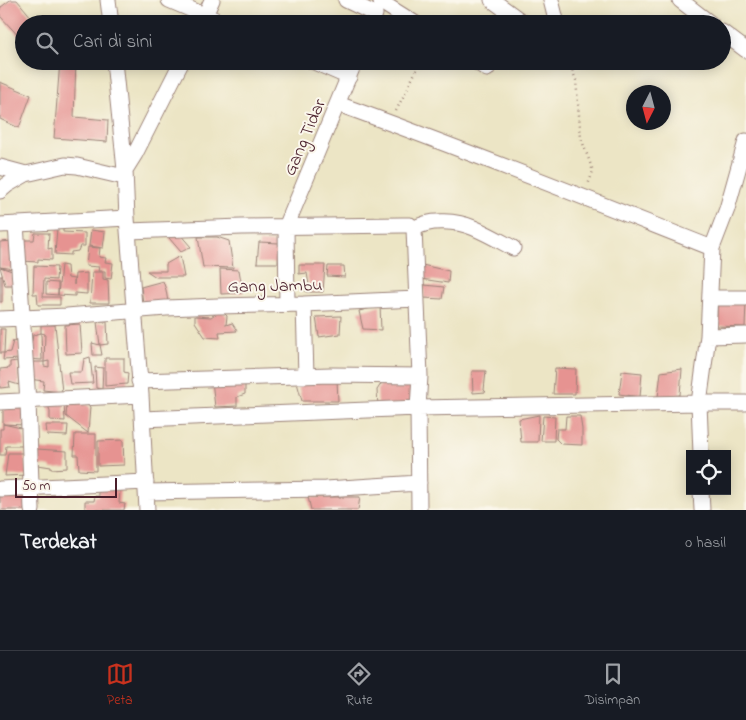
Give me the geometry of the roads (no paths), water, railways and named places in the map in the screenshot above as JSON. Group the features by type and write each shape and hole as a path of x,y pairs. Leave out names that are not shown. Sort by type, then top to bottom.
{"street":[{"path":"108,0 109,15"},
{"path":"168,0 194,15"},
{"path":"205,15 212,0"},
{"path":"346,0 391,15"},
{"path":"492,0 513,15"},
{"path":"551,0 555,15"},
{"path":"680,0 699,15"},
{"path":"731,39 746,50"},
{"path":"115,70 140,388 147,510"},
{"path":"124,174 177,70"},
{"path":"333,70 349,77"},
{"name":"Gang Tidar","path":"286,226 352,70"},
{"path":"338,104 584,197 712,248"},
{"path":"701,450 699,403 708,336 712,248 727,209 746,141"},
{"path":"0,191 26,174 65,165 124,174"},
{"path":"0,167 26,174"},
{"path":"414,229 434,222 463,225 513,248"},
{"path":"16,224 28,402 32,510"},
{"path":"0,226 16,224 410,225 414,229 420,376 418,408 419,510"},
{"path":"286,226 286,304"},
{"path":"710,298 746,298"},
{"name":"Gang Jambu","path":"0,319 218,306 417,299"},
{"path":"304,304 306,376"},
{"path":"708,336 746,335"},
{"path":"0,402 28,402 140,388 306,376 420,376"},
{"path":"142,419 418,408 746,403"},
{"path":"0,489 146,487 326,488 419,483"},
{"path":"701,495 702,510"}]}
